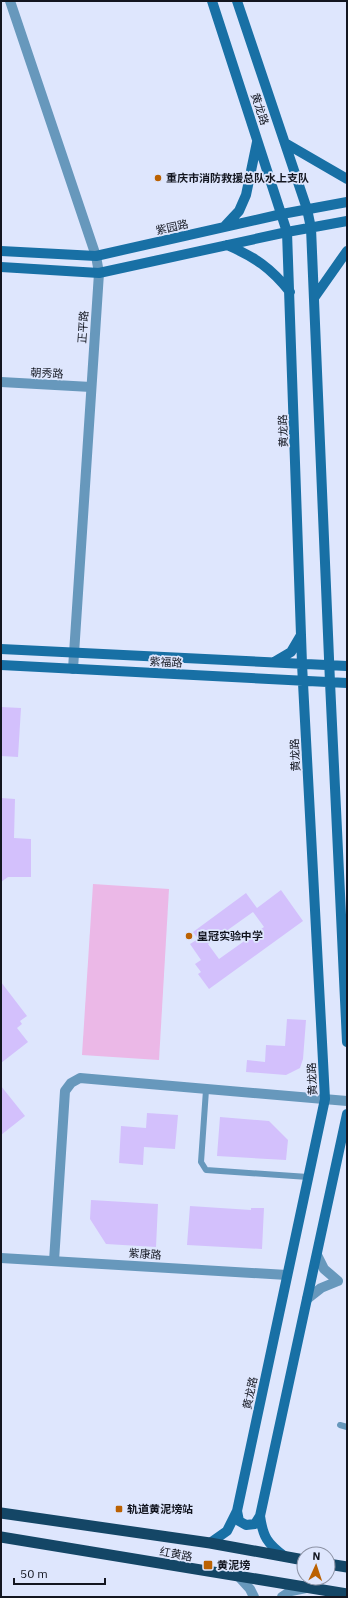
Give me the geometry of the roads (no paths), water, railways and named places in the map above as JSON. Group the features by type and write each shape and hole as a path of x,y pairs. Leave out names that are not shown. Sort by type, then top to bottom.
{"highway":[{"name":"红黄路","path":"1,1513 210,1543 296,1558"},
{"name":"红黄路","path":"1,1537 240,1578 347,1594"},
{"path":"336,1565 347,1567"}],"main road":[{"name":"黄龙路","path":"210,1543 227,1531 237,1511 326,1099 302,664 287,232 212,1"},
{"name":"黄龙路","path":"237,1 307,209 311,228 329,665 347,1042"},
{"path":"224,228 239,211 246,195 257,140"},
{"path":"285,143 347,179"},
{"name":"紫园路","path":"1,251 96,256 282,214 347,202"},
{"path":"1,267 99,273 287,232 347,221"},
{"path":"227,245 262,263 276,275 290,292"},
{"path":"314,298 347,251"},
{"path":"273,662 291,652 301,635"},
{"name":"紫福路","path":"1,649 347,666"},
{"name":"紫福路","path":"1,665 347,683"},
{"path":"237,1511 239,1521 246,1525 255,1524 260,1516 347,1114"},
{"path":"260,1516 262,1531 270,1545 284,1556"}],"street":[{"name":"正平路","path":"10,1 96,256 99,273 73,669"},
{"name":"朝秀路","path":"1,382 91,387"},
{"path":"54,1261 65,1091 71,1083 80,1078 347,1101"},
{"path":"317,1255 324,1269 343,1282"},
{"name":"紫康路","path":"1,1258 287,1275"},
{"path":"307,1299 321,1288 343,1282"},
{"path":"240,1578 250,1589 254,1597"},
{"path":"282,1597 291,1591 308,1588"}],"lane":[{"path":"206,1090 201,1162 206,1170 308,1177"},
{"path":"340,1425 347,1427"}],"place":[{"name":"重庆市消防救援总队水上支队","path":"158,178"},
{"name":"皇冠实验中学","path":"189,936"},
{"name":"轨道黄泥塝站","path":"119,1509"},
{"name":"黄泥塝","path":"208,1565"}]}
